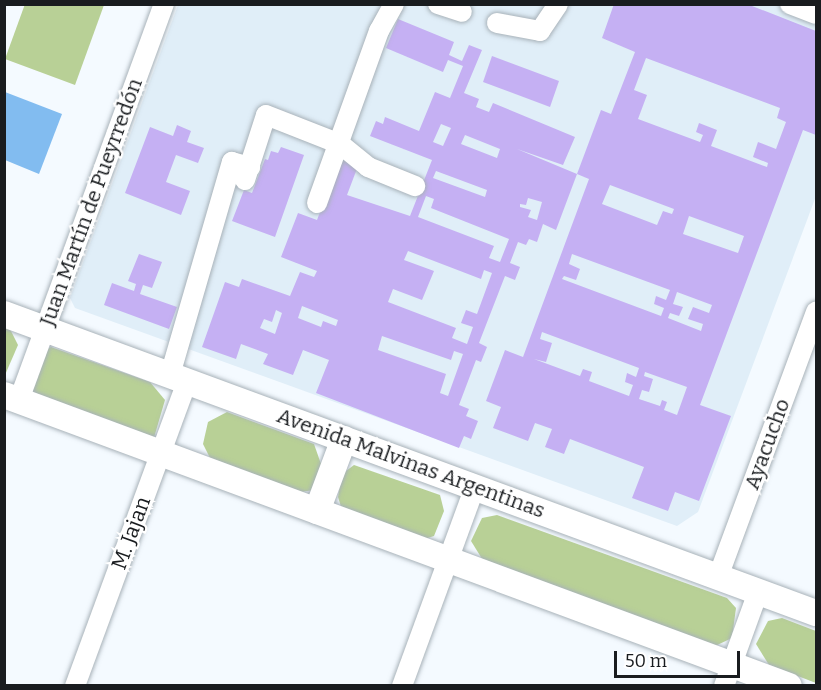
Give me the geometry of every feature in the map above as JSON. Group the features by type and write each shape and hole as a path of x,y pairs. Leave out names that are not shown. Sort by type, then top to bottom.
{"main road":[{"name":"Avenida Malvinas Argentinas","path":"4,314 816,613"},
{"path":"12,398 448,559 728,675 789,686"},
{"path":"317,511 344,439"}],"street":[{"name":"Juan Martín de Pueyrredón","path":"12,398 45,329 164,4"},
{"path":"317,203 379,31 394,4"},
{"path":"438,4 462,12"},
{"path":"497,23 540,30 558,4"},
{"path":"790,4 816,14"},
{"name":"M. Jajan","path":"75,686 161,453 232,162 247,174 266,115 340,144"},
{"path":"340,144 368,167 415,186"},
{"name":"Ayacucho","path":"718,577 814,324"},
{"path":"402,686 475,487"},
{"path":"728,675 758,592"}],"shaded area":[{"path":"178,5 816,5 816,196 698,512 677,526 75,308 70,298"}],"green space":[{"path":"25,4 104,5 75,85 5,59"},
{"path":"5,327 10,329 18,345 5,375"},
{"path":"51,347 150,382 165,400 153,441 27,395 40,353"},
{"path":"227,412 314,444 321,464 314,490 294,493 213,464 203,444 208,422"},
{"path":"354,465 440,495 444,511 434,536 418,541 343,513 338,497 342,474"},
{"path":"497,515 727,598 736,608 732,638 713,647 484,562 471,541 482,518"},
{"path":"782,618 816,631 816,683 769,665 756,644 768,621"}],"water":[{"path":"5,92 62,114 39,174 5,160"}],"building":[{"path":"614,4 747,4 816,31 816,135 803,130 700,405 731,416 699,501 675,492 668,511 632,498 644,467 570,439 564,454 545,447 552,429 535,423 528,441 493,428 501,407 486,401 505,350 523,357 589,179 577,174 601,110 611,114 635,52 602,38","holes":["646,58 780,108 777,118 786,122 776,149 758,142 753,157 768,163 767,167 711,146 717,130 699,123 696,132 703,135 700,142 638,119 647,95 634,90","610,185 674,209 672,214 663,211 657,225 602,204","689,216 744,236 738,253 683,234","572,254 670,290 666,300 656,296 654,304 664,308 661,316 562,279 564,276 576,280 580,269 569,264","677,292 712,305 709,313 693,307 688,319 703,324 701,331 668,318 670,313 679,316 683,307 673,304","542,332 639,368 636,377 627,373 625,382 633,385 629,396 589,381 592,372 583,369 580,376 534,359 546,362 552,343 540,339","645,372 687,387 677,415 664,410 667,402 662,400 660,406 639,399 642,390 649,392 653,379 644,376"]},
{"path":"398,19 454,42 449,55 462,61 469,45 482,50 464,93 479,99 476,107 489,112 493,103 575,137 563,165 517,149 577,174 556,230 543,224 537,242 529,239 526,245 518,242 510,263 520,267 515,280 505,276 479,343 487,347 481,362 476,360 459,405 469,409 466,416 478,421 471,439 464,436 459,448 316,393 329,360 303,350 293,375 263,364 268,354 241,344 236,359 202,347 225,282 239,287 242,279 290,296 300,272 314,277 317,271 281,257 298,213 317,220 340,159 358,166 347,195 410,216 432,160 370,136 376,121 383,124 385,117 419,131 435,92 450,98 463,66 448,60 443,72 386,48","holes":["441,124 451,128 443,146 433,142","465,135 500,149 497,158 461,144","436,171 487,190 485,197 433,178","426,196 434,199 431,208 509,239 500,262 489,258 494,246 418,217","528,198 542,202 537,220 528,217 531,210 520,207 520,204 526,205","408,251 481,279 484,270 492,273 477,314 466,310 461,323 473,327 467,344 452,338 456,328 388,302 393,289 422,300 434,271 404,260","302,306 338,320 336,326 323,321 321,327 298,318","276,310 282,313 275,334 260,328 264,319 272,322","382,336 451,360 454,351 463,354 448,396 440,393 446,374 378,350"]},
{"path":"492,56 559,81 550,107 483,82"},
{"path":"177,125 191,131 187,142 204,148 198,163 176,155 166,182 190,191 181,215 125,193 150,127 173,136"},
{"path":"281,147 304,155 275,237 232,221 244,190 252,193 265,159 268,160 271,151 278,153"},
{"path":"139,254 162,262 152,288 143,285 140,294 177,307 169,329 104,305 112,283 134,291 136,284 128,281"}]}
